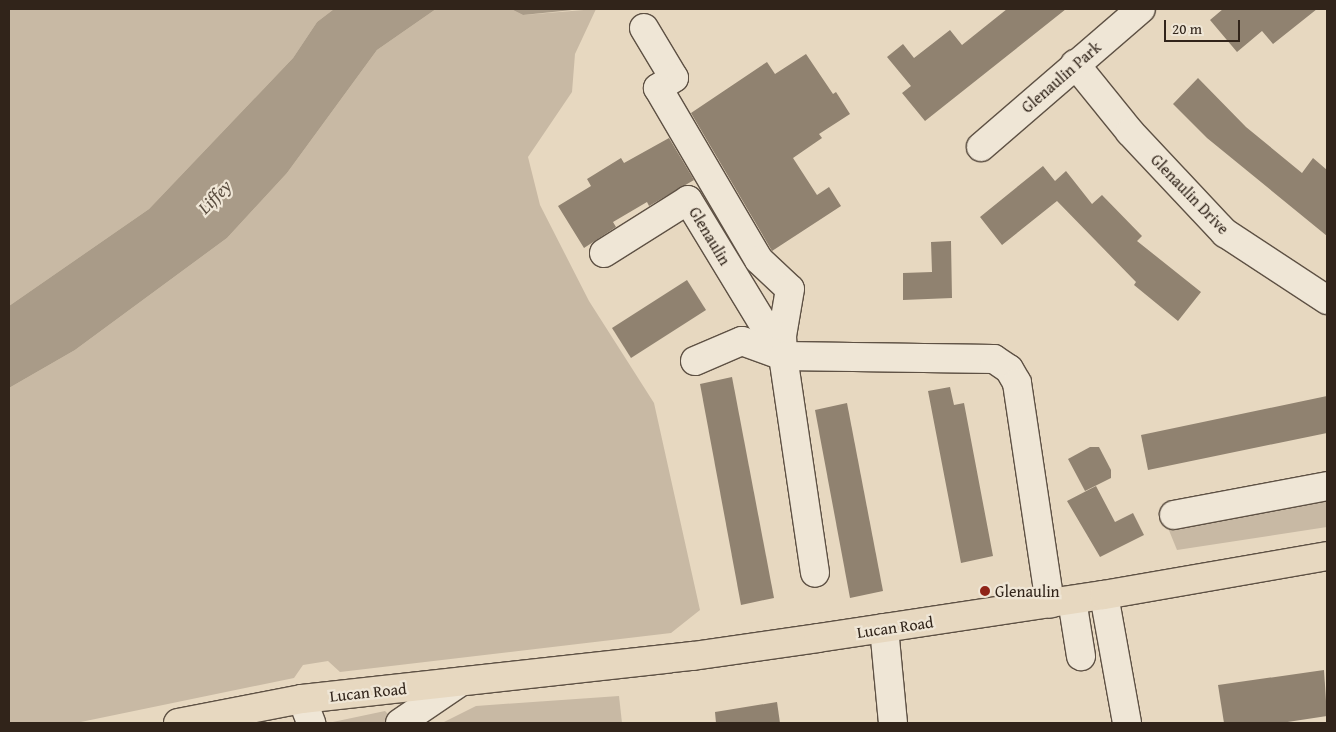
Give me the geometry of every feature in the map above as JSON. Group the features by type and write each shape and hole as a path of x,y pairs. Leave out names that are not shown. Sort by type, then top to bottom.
{"main road":[{"name":"Lucan Road","path":"178,723 307,711 460,682 693,656 1061,602 1327,556"}],"street":[{"name":"Glenaulin Park","path":"981,147 1075,64 1142,9"},
{"path":"644,28 674,78 658,88 760,260 790,288 782,336 783,356"},
{"name":"Glenaulin Drive","path":"1075,64 1130,132 1225,233 1327,300"},
{"name":"Glenaulin","path":"604,253 688,200 783,356 815,573"},
{"path":"696,361 742,341 783,356 994,358 1010,369 1017,383 1061,602 1081,656"},
{"path":"1174,515 1327,486"},
{"path":"1104,595 1112,650 1127,723"},
{"path":"884,628 893,723"},
{"name":"Lucan Road","path":"400,723 460,682"}],"shaded area":[{"path":"9,9 334,9 317,22 293,58 149,209 9,306"},
{"path":"436,9 511,9 523,15 596,9 575,54 572,92 528,157 540,205 589,301 654,403 700,610 671,633 340,672 328,661 303,665 294,678 76,723 9,723 9,388 75,350 227,238 287,173 377,50"},
{"path":"1327,492 1327,527 1177,550 1166,523"},
{"path":"619,696 622,723 442,723 476,706"},
{"path":"385,711 391,717 385,723 328,723"}],"water":[{"name":"Liffey","path":"334,9 436,9 377,50 287,173 227,238 75,350 9,388 9,306 149,209 293,58 317,22"},
{"path":"511,9 582,9 523,15"}],"building":[{"path":"1007,9 1066,9 925,121 902,93 911,86 887,57 903,44 914,58 950,30 962,45"},
{"path":"1223,9 1317,9 1273,44 1262,31 1237,52 1210,20"},
{"path":"806,54 833,94 836,92 850,114 819,134 822,138 793,158 817,195 829,187 841,206 772,251 691,113 767,62 775,74"},
{"path":"1198,78 1246,127 1302,173 1313,158 1327,170 1327,236 1207,138 1173,104"},
{"path":"669,138 694,180 649,206 647,202 613,222 616,227 584,248 558,206 591,186 587,179 621,158 624,163"},
{"path":"1043,166 1055,181 1066,171 1092,204 1102,195 1142,236 1137,241 1201,292 1178,321 1134,285 1136,282 1057,201 1002,245 980,217"},
{"path":"951,241 952,298 903,300 903,273 932,272 931,242"},
{"path":"687,280 706,310 631,358 612,328"},
{"path":"732,377 774,598 741,605 700,384"},
{"path":"950,387 954,405 964,403 993,556 961,563 928,391"},
{"path":"1327,396 1327,433 1148,470 1141,435"},
{"path":"847,403 883,591 850,598 815,410"},
{"path":"1090,447 1099,447 1111,470 1111,478 1085,491 1068,459"},
{"path":"1096,486 1115,522 1133,513 1144,535 1100,557 1067,501"},
{"path":"1324,670 1327,716 1281,723 1224,723 1218,685"},
{"path":"777,702 780,723 716,723 715,712"}],"place":[{"name":"Glenaulin","path":"985,591"}]}
